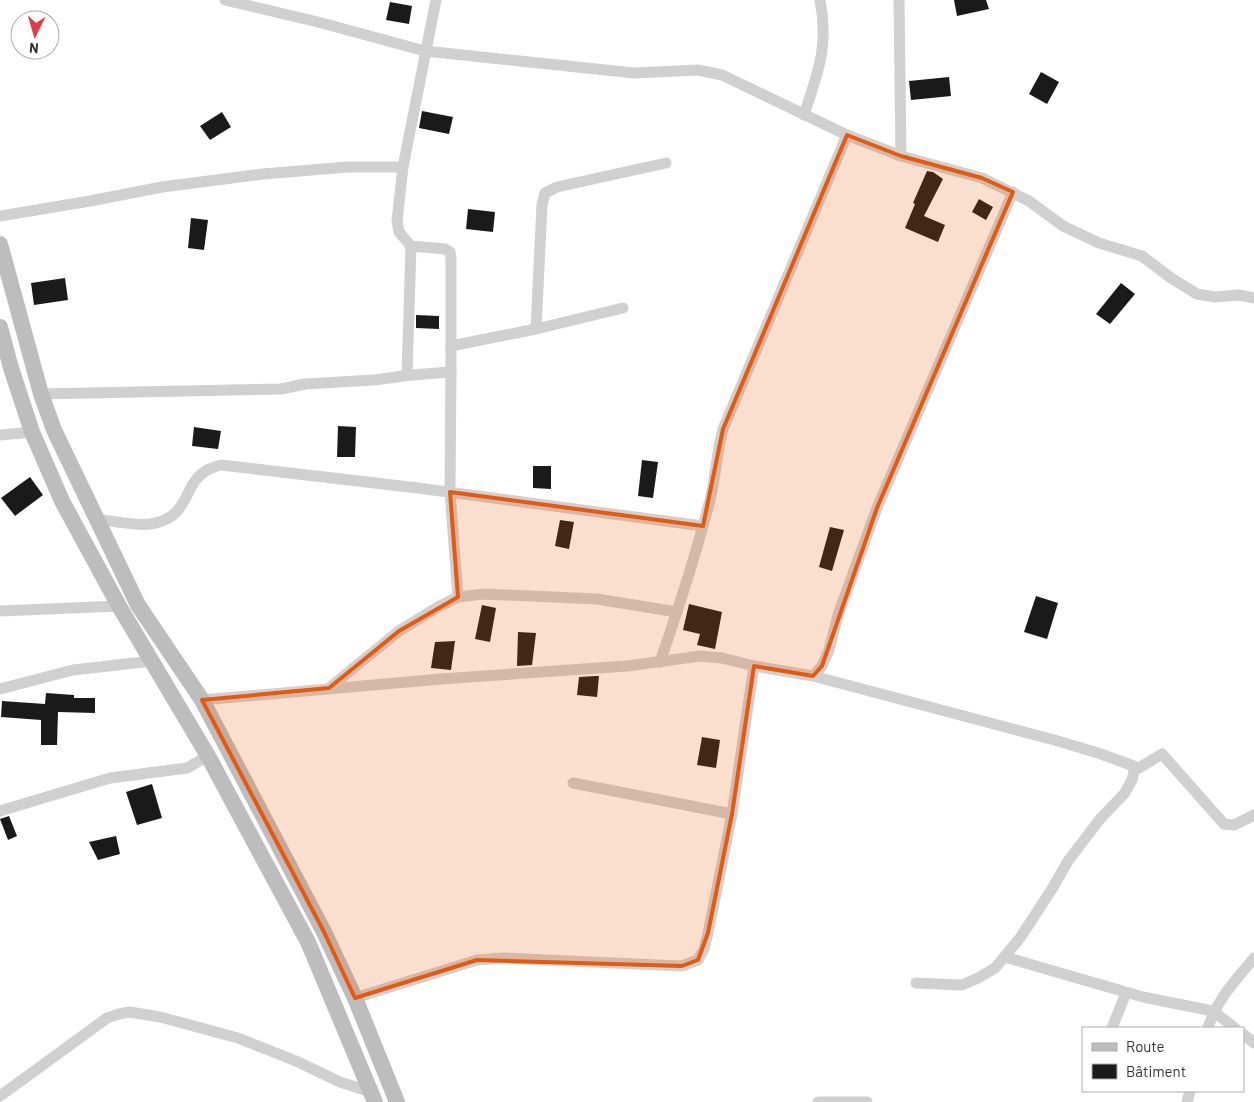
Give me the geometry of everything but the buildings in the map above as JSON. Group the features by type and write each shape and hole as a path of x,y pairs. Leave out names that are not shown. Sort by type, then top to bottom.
{"street":[{"path":"408,375 411,246 399,232 397,222 404,167 424,51 436,0"},
{"path":"804,115 822,57 824,38 820,0"},
{"path":"899,0 901,156"},
{"path":"232,1 424,51 634,73 698,70 722,75 846,136 901,156 982,178 1013,192 1029,201 1063,226 1099,243 1142,256 1196,294 1215,297 1239,295 1254,298"},
{"path":"660,662 703,526 716,475 717,450 723,429 846,136"},
{"path":"536,329 542,205 545,193 557,187 666,164"},
{"path":"0,216 90,201 162,186 264,174 348,167 404,167"},
{"path":"814,676 822,666 829,650 838,615 877,508 1013,192"},
{"path":"0,244 41,394 54,430 138,605 202,700 324,932 355,998 397,1102"},
{"path":"411,246 445,249 450,252 451,258 450,492 458,597"},
{"path":"1239,295 1254,287"},
{"path":"451,346 536,329 623,308"},
{"path":"0,326 5,364 62,501 119,606 208,756 308,942 373,1097"},
{"path":"41,394 281,389 305,384 374,380 451,372"},
{"path":"0,435 32,432"},
{"path":"96,519 149,524 169,518 180,509 193,485 206,470 221,465 450,492 703,526"},
{"path":"329,688 398,630 438,606 458,597 484,594 597,599 677,612"},
{"path":"0,611 119,606"},
{"path":"202,700 441,679 558,672 700,656 722,658 754,666 814,676 1058,741 1135,767 1144,767 1162,754 1224,824 1234,825 1254,814"},
{"path":"0,689 73,670 152,661"},
{"path":"355,998 476,960 504,958 682,966 698,960 704,949 708,933 732,814 754,666"},
{"path":"0,811 110,778 187,768 208,756"},
{"path":"916,983 962,985 995,968 1031,922 1068,861 1100,819 1124,794 1132,780 1135,767"},
{"path":"573,783 732,814"},
{"path":"1005,957 1126,992 1213,1011 1235,1027"},
{"path":"1208,1027 1213,1011 1254,958"},
{"path":"1112,1027 1126,992"},
{"path":"0,1096 107,1018 130,1012 160,1017 238,1038 296,1061 373,1097"},
{"path":"818,1102 866,1102"}],"highlighted area":[{"path":"847,135 901,156 982,178 1013,192 877,508 822,666 813,676 754,666 732,814 708,933 698,960 682,966 477,960 355,998 324,932 202,700 329,688 399,631 458,597 450,492 703,526 723,429"}]}
